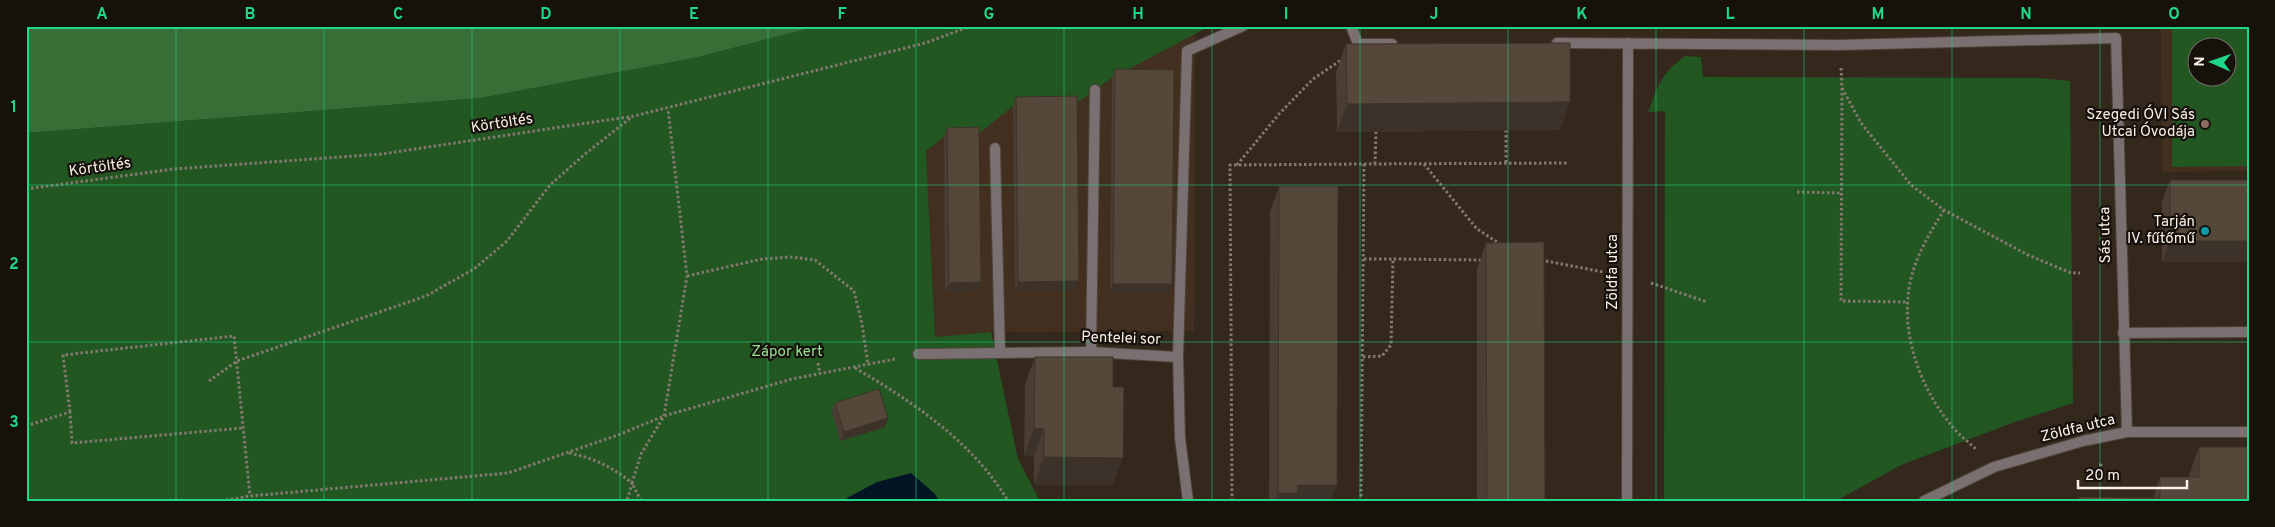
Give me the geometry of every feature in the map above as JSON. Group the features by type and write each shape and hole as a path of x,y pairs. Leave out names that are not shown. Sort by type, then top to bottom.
{"street":[{"path":"1178,357 1187,51 1243,26"},
{"path":"1351,26 1358,44 1398,44"},
{"name":"Sás utca","path":"1840,45 2116,38 2127,432"},
{"path":"1548,43 1840,45"},
{"name":"Zöldfa utca","path":"1628,43 1628,501"},
{"path":"1091,352 1095,90"},
{"path":"994,148 1000,353"},
{"path":"2123,333 2249,332"},
{"name":"Pentelei sor","path":"918,354 1091,352 1178,357 1180,438 1188,501"},
{"name":"Zöldfa utca","path":"1924,501 1994,468 2083,441 2127,432 2249,432"}],"path":[{"name":"Körtöltés","path":"26,189 174,169 382,154 634,116 925,43 971,26"},
{"path":"1237,165 1279,114 1313,79 1333,67 1358,44"},
{"path":"1840,45 1842,88 1841,301 1907,302"},
{"path":"1842,88 1861,123 1911,185 1944,210 2028,255 2071,273 2080,273"},
{"path":"626,501 641,454 664,416 687,276 668,108"},
{"path":"209,381 236,361 426,296 474,269 507,241 550,185 585,154 634,116"},
{"path":"1506,130 1506,164"},
{"path":"1375,164 1376,132"},
{"path":"1361,501 1364,164"},
{"path":"1424,164 1477,229 1502,245"},
{"path":"1232,501 1230,166 1569,164"},
{"path":"1797,192 1842,193"},
{"path":"1944,210 1929,235 1913,272 1907,302 1910,347 1928,390 1951,425 1994,468"},
{"path":"687,276 762,259 792,257 815,260 854,291 862,324 868,365"},
{"path":"1364,259 1485,260"},
{"path":"1362,357 1382,356 1391,345 1393,259"},
{"path":"1535,259 1628,276 1707,302"},
{"path":"243,428 72,443 63,355 234,336 250,496"},
{"path":"221,501 250,496 508,473 664,416 792,379 918,354"},
{"path":"818,363 820,374"},
{"path":"854,367 904,397 943,428 978,459 1008,501"},
{"path":"26,426 70,412"},
{"path":"568,452 592,458 613,468 632,483 641,501"}],"shaded area":[{"name":"Szegedi ÓVI Sás Utcai Óvodája","path":"2161,26 2249,26 2249,171 2162,172"},
{"path":"1195,33 1194,331 991,332 935,337 926,151 944,137 976,136 1013,106 1074,105 1112,78"}],"green space":[{"path":"26,26 819,26 694,58 480,98 26,133"},
{"name":"Zápor kert","path":"819,26 1210,26 1112,78 1074,105 1013,106 976,136 944,137 926,151 935,337 991,332 1018,459 1040,501 26,501 26,133 480,98 694,58"},
{"name":"Szegedi ÓVI Sás Utcai Óvodája","path":"2172,26 2249,26 2249,166 2172,167"},
{"path":"1685,56 1701,57 1703,77 2039,78 2070,81 2073,403 2015,422 1901,465 1836,501 1664,501 1665,111 1648,112 1661,81 1670,69"}],"water":[{"path":"911,473 935,494 939,501 846,501 847,498 877,482"}],"building":[{"path":"1570,43 1570,102 1347,104 1346,44"},
{"path":"1115,69 1174,70 1172,284 1113,284"},
{"path":"1077,96 1079,281 1018,282 1016,97"},
{"path":"979,127 981,282 949,283 947,128"},
{"path":"2170,180 2249,180 2249,241 2170,241"},
{"path":"1279,186 1338,186 1337,485 1297,485 1298,493 1278,493"},
{"path":"1544,242 1545,501 1487,501 1486,243"},
{"path":"1035,357 1113,357 1113,387 1124,387 1123,458 1044,457 1044,429 1034,428"},
{"path":"879,389 888,418 844,432 835,403"},
{"path":"2199,447 2249,447 2249,501 2079,501 2079,497 2160,498 2160,477 2199,477"}],"place":[{"name":"Szegedi ÓVI Sás Utcai Óvodája","path":"2205,124"},
{"name":"Tarján IV. fűtőmű","path":"2205,231"}]}
